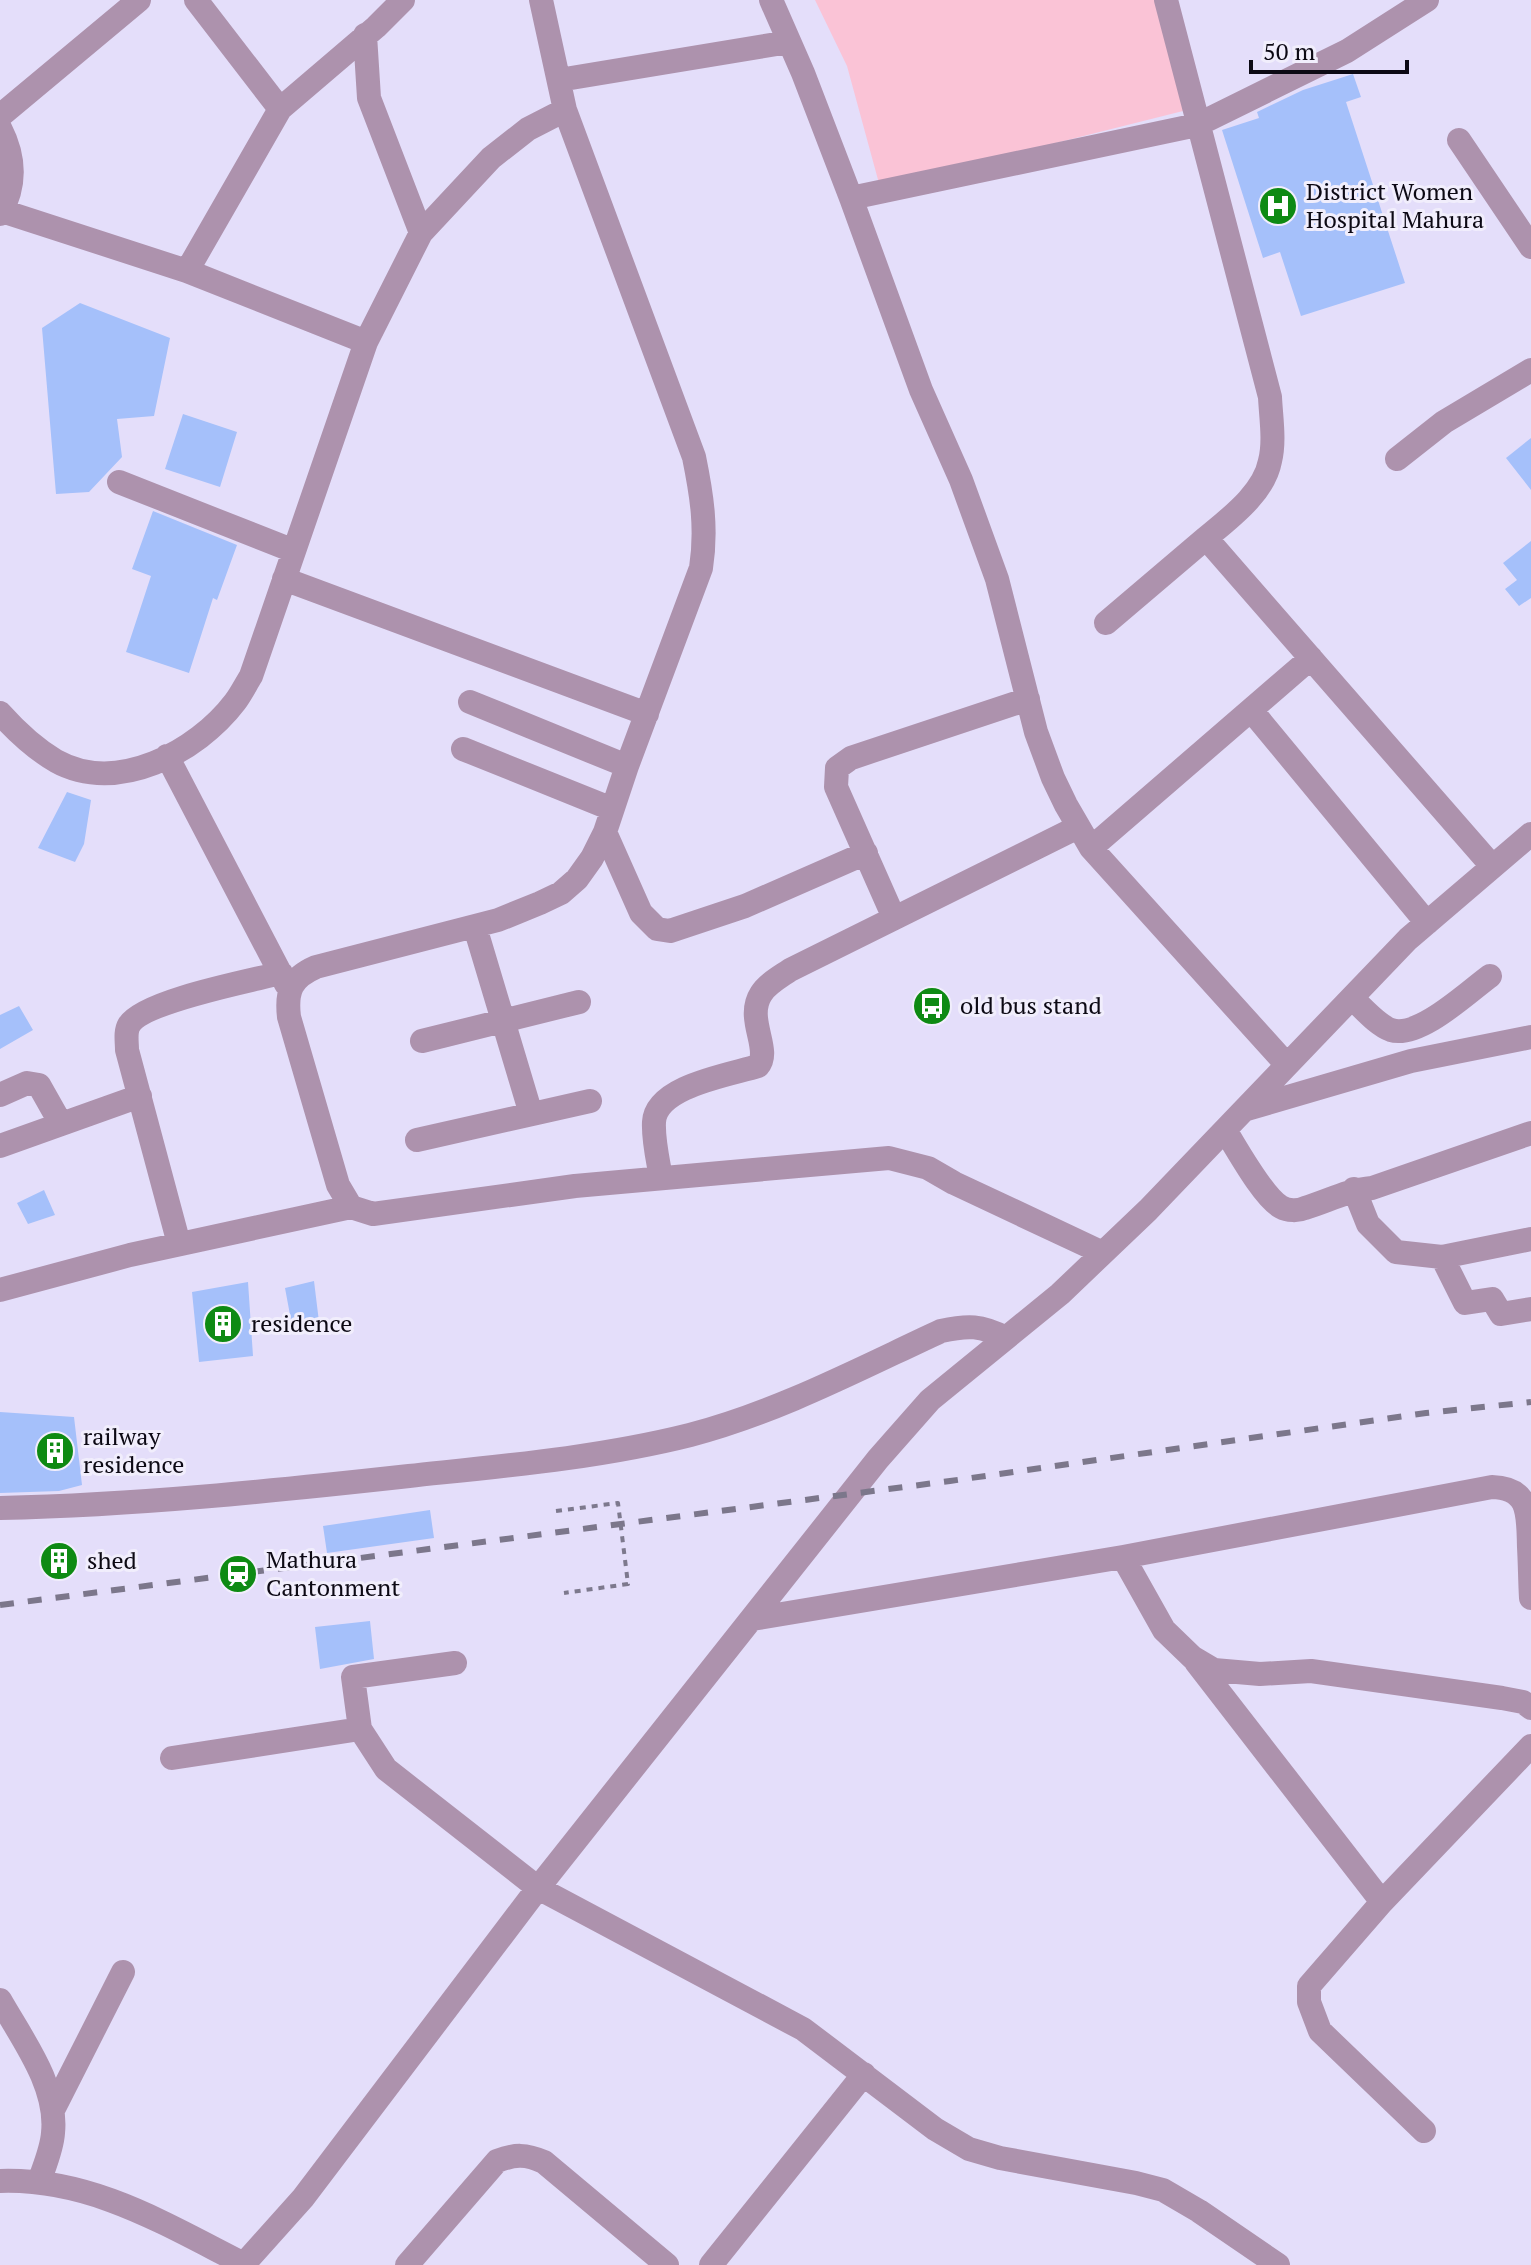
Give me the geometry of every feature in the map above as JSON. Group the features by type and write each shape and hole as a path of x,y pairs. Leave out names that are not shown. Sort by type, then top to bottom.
{"street":[{"path":"0,116 139,0"},
{"path":"196,0 280,109"},
{"path":"187,271 280,109 403,0"},
{"path":"179,1244 127,1050 126,1028 134,1019 158,1005 285,981 316,967 475,927 561,893 577,879 592,858 701,568 705,540 703,501 694,457 565,110 541,0"},
{"path":"771,0 992,565 1036,732 1053,778 1091,848 1287,1065"},
{"path":"1106,623 1231,517 1259,486 1270,464 1272,444 1270,397 1166,0"},
{"path":"851,198 1197,125 1347,51 1427,0"},
{"path":"365,35 369,98 421,233"},
{"path":"559,80 789,42"},
{"path":"0,713 21,736 59,762 89,771 117,773 144,767 187,747 234,703 251,676 366,342 421,233 491,158 528,129 565,110"},
{"path":"0,128 9,144 13,172 8,200 1,213 187,271 366,342"},
{"path":"1459,140 1531,247"},
{"path":"1397,459 1444,422 1531,370"},
{"path":"119,482 294,551"},
{"path":"1206,538 1492,866"},
{"path":"284,579 647,714"},
{"path":"1091,848 1311,658"},
{"path":"894,918 836,787 835,775 842,763 1028,699"},
{"path":"470,702 627,766"},
{"path":"1251,710 1427,923"},
{"path":"463,749 608,820 641,913 657,929 670,931 745,906 866,853"},
{"path":"167,756 285,981 291,1027 338,1185 351,1207"},
{"path":"661,1178 654,1123 657,1109 667,1097 686,1087 758,1066 763,1054 754,1021 761,993 790,970 1078,827"},
{"path":"0,2181 63,2186 122,2203 243,2264 303,2198 538,1888 878,1459 930,1400 1060,1294 1427,923 1531,834"},
{"path":"475,927 531,1114"},
{"path":"1352,998 1388,1029 1402,1032 1429,1021 1490,976"},
{"path":"422,1041 579,1002"},
{"path":"1244,1110 1411,1061 1531,1037"},
{"path":"0,1095 27,1083 39,1085 61,1124"},
{"path":"0,1146 140,1096"},
{"path":"417,1140 590,1101"},
{"path":"1225,1130 1270,1198 1282,1208 1301,1210 1354,1189 1372,1188 1531,1133"},
{"path":"0,1290 179,1244 351,1207 373,1214 575,1186 889,1158 928,1168 1103,1253"},
{"path":"1354,1189 1368,1224 1396,1252 1442,1257 1531,1239"},
{"path":"1442,1257 1465,1303 1492,1299 1501,1314 1531,1309"},
{"path":"0,1508 110,1505 222,1496 586,1457 691,1435 779,1405 941,1331 961,1326 987,1328 1006,1338"},
{"path":"752,1619 1123,1557 1492,1487 1506,1487 1519,1494 1530,1506 1531,1598"},
{"path":"1123,1557 1164,1630 1192,1657 1382,1902"},
{"path":"1192,1657 1214,1670 1260,1674 1311,1671 1502,1698 1523,1702 1531,1708"},
{"path":"455,1663 353,1677 360,1729 386,1769 538,1888 803,2029 935,2129 969,2149 1163,2190 1278,2265"},
{"path":"172,1758 360,1729"},
{"path":"1424,2131 1320,2031 1309,2002 1309,1986 1382,1902 1531,1746"},
{"path":"53,2110 123,1972"},
{"path":"0,2000 47,2089 53,2110 53,2135 39,2182"},
{"path":"711,2265 864,2074"},
{"path":"407,2265 497,2161 514,2155 530,2156 544,2162 667,2265"}],"path":[{"path":"556,1511 618,1503 628,1584 564,1593"}],"shaded area":[{"path":"815,0 1160,0 1187,110 880,187 847,66"}],"building":[{"path":"1353,74 1361,97 1346,102 1405,283 1301,316 1280,252 1263,258 1222,130 1259,118 1257,112 1303,90"},
{"path":"80,303 170,338 154,416 117,419 122,457 89,492 56,494 42,328"},
{"path":"183,414 237,432 220,487 165,469"},
{"path":"1531,438 1531,490 1506,458"},
{"path":"153,511 237,545 217,600 213,598 189,673 126,652 151,576 132,569"},
{"path":"1531,541 1531,598 1519,606 1505,589 1517,580 1503,563"},
{"path":"67,792 91,800 84,844 75,862 38,848"},
{"path":"19,1006 33,1030 0,1049 0,1015"},
{"path":"44,1190 55,1215 28,1224 17,1203"},
{"name":"residence","path":"314,1281 320,1330 293,1331 285,1288"},
{"name":"residence","path":"248,1282 253,1356 199,1362 192,1292"},
{"path":"0,1412 74,1417 82,1485 59,1491 0,1493"},
{"path":"430,1510 434,1538 327,1553 323,1526"},
{"name":"shed","path":"48,1553 67,1554 68,1567 53,1572"},
{"path":"370,1621 374,1659 320,1669 315,1627"}],"railway":[{"path":"0,1605 950,1481 1426,1413 1531,1402"}],"place":[{"name":"District Women Hospital Mahura","path":"1278,206"},
{"name":"old bus stand","path":"932,1006"},
{"name":"residence","path":"223,1324"},
{"name":"railway residence","path":"55,1451"},
{"name":"shed","path":"59,1561"},
{"name":"Mathura Cantonment","path":"238,1574"}]}
